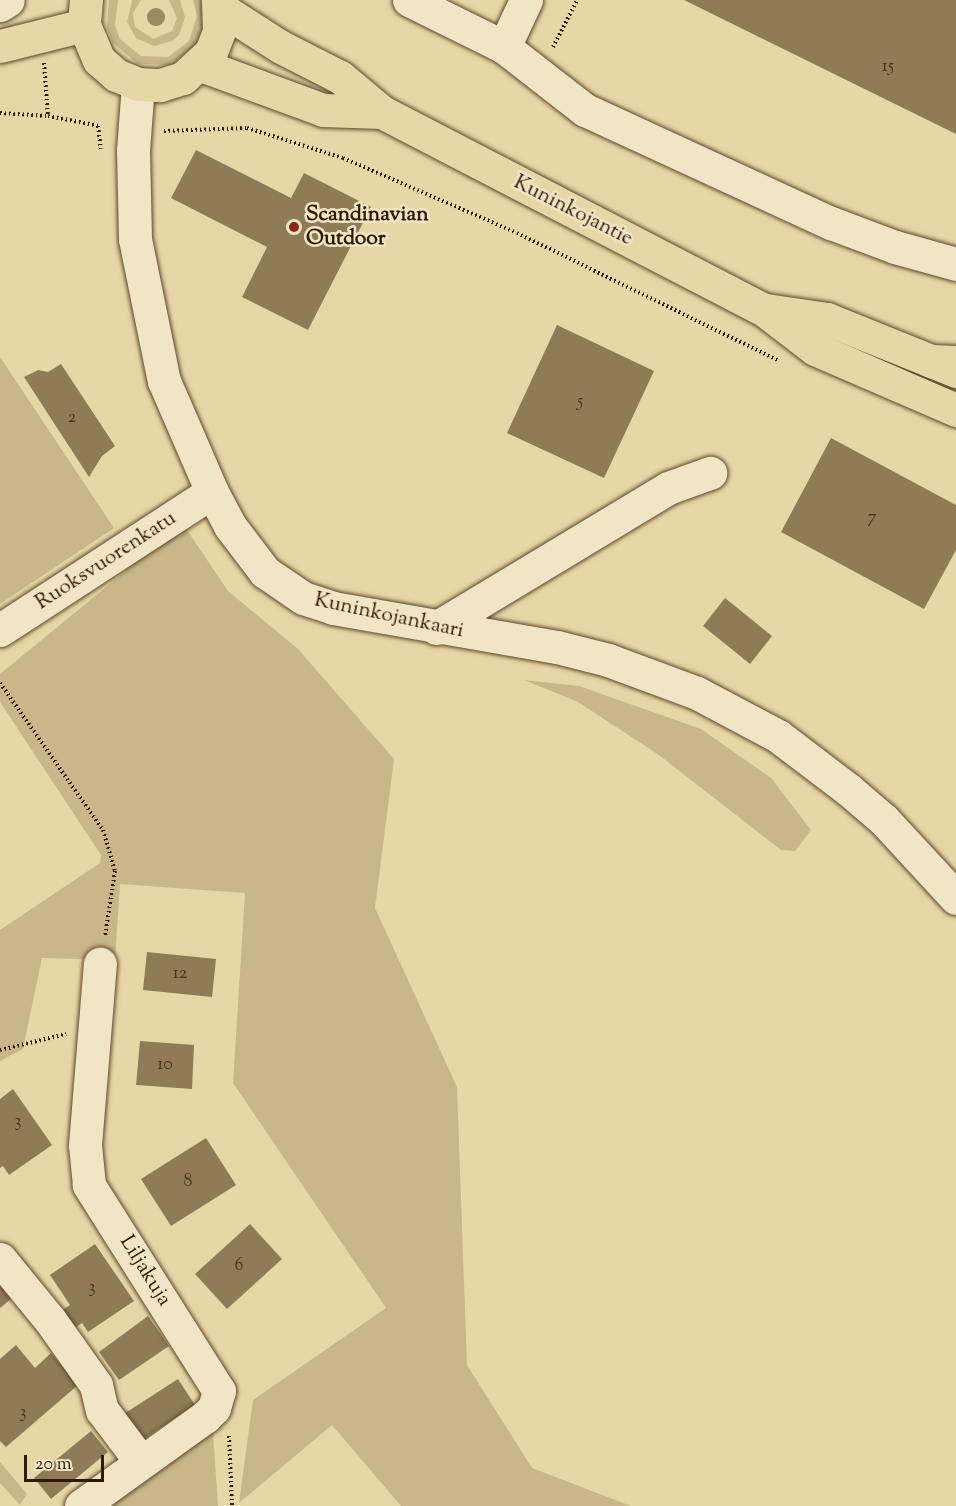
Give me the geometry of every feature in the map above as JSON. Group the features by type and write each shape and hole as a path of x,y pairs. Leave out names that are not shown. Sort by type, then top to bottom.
{"main road":[{"path":"0,46 85,13 99,60 116,75 138,84 160,85 183,78 201,64 219,31 219,4"},
{"name":"Kuninkojantie","path":"219,4 282,47 340,77 382,112 764,310 815,349 956,410"},
{"name":"Kuninkojantie","path":"201,64 323,110 382,112"},
{"name":"Kuninkojantie","path":"764,310 827,319 948,365"}],"street":[{"path":"0,5 8,0"},
{"path":"409,0 504,47 585,110 831,223 895,248 956,264"},
{"path":"504,47 526,0"},
{"name":"Kuninkojankaari","path":"138,84 133,195 142,281 164,381 212,492 249,553 282,586 333,608 608,660 653,675 734,712 778,736 849,789 884,820 956,898"},
{"path":"436,628 668,488 710,473"},
{"name":"Ruoksvuorenkatu","path":"0,630 212,492"},
{"name":"Liljakuja","path":"100,964 93,1028 85,1166 89,1185 215,1382 219,1400"},
{"path":"0,1259 90,1376 102,1410 141,1462"},
{"path":"81,1506 205,1417 219,1400"}],"path":[{"path":"549,54 577,0"},
{"path":"0,113 48,116 98,126"},
{"path":"172,132 224,126 246,128 343,158 517,233 670,311 790,366"},
{"path":"0,682 103,830 115,871 100,964"},
{"path":"0,1050 93,1028"},
{"path":"219,1400 229,1434 232,1506"}],"shaded area":[{"path":"109,0 118,0 115,25 120,39 141,56 168,57 189,41 197,16 193,0 202,0 203,32 196,46 170,65 138,64 113,43 107,28"},
{"path":"132,0 141,0 133,13 135,27 153,39 172,31 177,18 169,0 180,0 185,17 179,35 172,41 154,46 136,38 127,22"},
{"path":"0,357 114,528 0,604"},
{"path":"183,524 228,591 298,649 394,759 375,908 457,1087 467,1365 532,1468 631,1506 401,1506 332,1425 239,1503 253,1400 386,1308 233,1083 245,893 120,884 115,960 42,958 23,1049 0,1061 0,930 100,863 101,855 0,702 0,674"},
{"path":"524,680 579,686 701,729 771,778 811,830 795,851 781,850 659,755 578,702"},
{"path":"213,1433 218,1506 109,1506"},
{"path":"0,1462 27,1494 20,1505 0,1483"}],"building":[{"path":"684,0 956,0 956,134"},
{"name":"Scandinavian Outdoor","path":"196,150 291,198 304,173 371,207 308,330 242,297 267,247 171,198"},
{"path":"557,325 654,371 604,478 507,433"},
{"path":"61,364 115,446 102,456 89,477 24,377 38,370 48,372"},
{"path":"831,438 956,505 956,550 924,609 781,532"},
{"path":"725,598 772,636 750,664 703,626"},
{"path":"147,952 216,959 212,997 143,990"},
{"path":"140,1041 194,1045 192,1089 136,1085"},
{"path":"13,1089 52,1145 9,1175 3,1166 0,1168 0,1099"},
{"path":"206,1138 236,1185 171,1226 141,1179"},
{"path":"250,1224 282,1259 227,1309 195,1274"},
{"path":"95,1244 134,1301 88,1332 82,1323 73,1329 61,1311 70,1305 50,1275"},
{"path":"0,1274 17,1294 0,1308"},
{"path":"148,1316 169,1346 119,1380 99,1352"},
{"path":"16,1345 35,1368 51,1353 78,1385 6,1447 0,1441 0,1359"},
{"path":"178,1379 195,1405 136,1444 119,1417"},
{"path":"91,1431 108,1452 51,1499 34,1478"}],"place":[{"name":"Scandinavian Outdoor","path":"294,227"}]}
